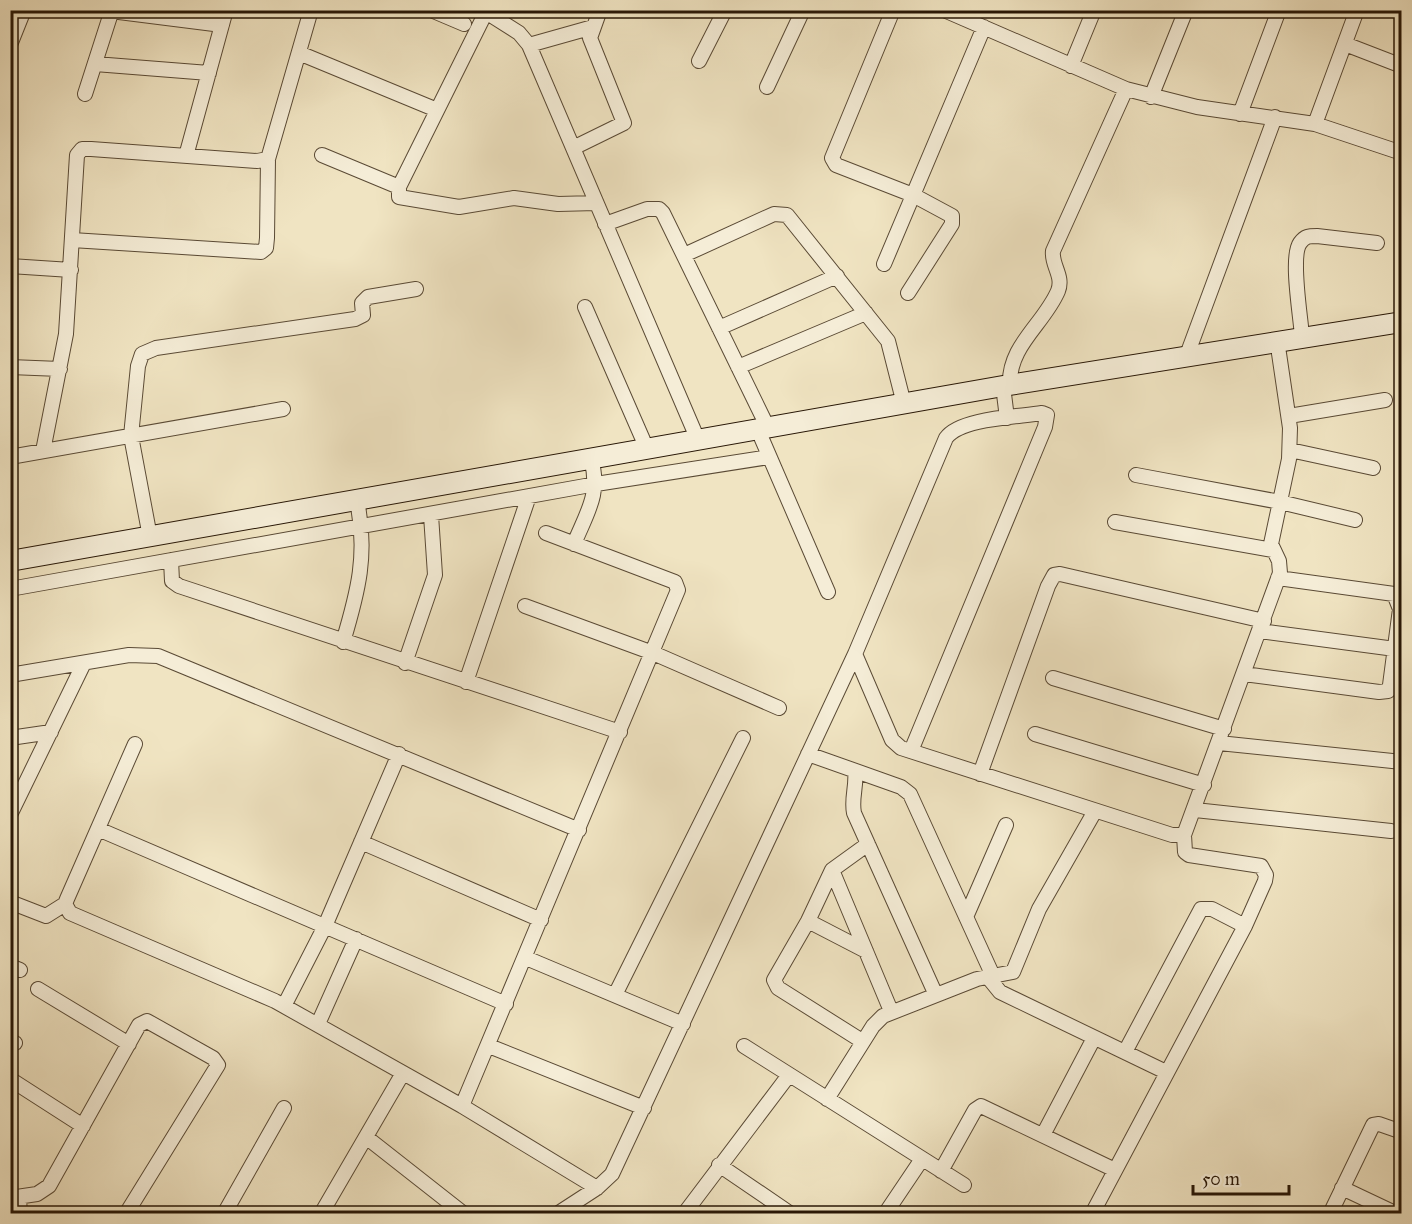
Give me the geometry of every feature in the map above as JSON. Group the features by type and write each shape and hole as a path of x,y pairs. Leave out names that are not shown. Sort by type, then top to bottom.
{"street":[{"path":"10,45 24,10"},
{"path":"186,156 226,10"},
{"path":"72,240 261,252 266,248 268,159 311,10"},
{"path":"431,10 470,28"},
{"path":"456,10 470,28"},
{"path":"573,148 624,123 592,44 590,32 600,10"},
{"path":"699,61 725,10"},
{"path":"767,87 803,10"},
{"path":"893,10 834,153 833,162 950,213 953,219 908,293"},
{"path":"944,10 1071,66 1151,97 1240,114 1315,124 1401,153"},
{"path":"1071,66 1094,10"},
{"path":"1151,97 1186,10"},
{"path":"1240,114 1279,10"},
{"path":"1315,124 1357,10"},
{"path":"85,94 112,11 222,25"},
{"path":"596,203 558,204 514,198 459,207 399,197 399,187 437,110 470,28 486,11 519,33 529,45 698,440"},
{"path":"529,45 593,27"},
{"path":"884,264 984,27"},
{"path":"1345,44 1401,66"},
{"path":"299,53 437,110"},
{"path":"95,64 209,73"},
{"path":"1007,413 1006,388 1011,369 1027,336 1057,292 1060,278 1053,251 1126,89"},
{"path":"1187,355 1275,117"},
{"path":"43,451 68,316 77,155 82,149 257,161 268,159"},
{"path":"322,155 399,187"},
{"path":"605,224 647,209 659,208 738,367 764,439 828,592"},
{"path":"684,255 781,212 790,218 892,348 904,404"},
{"path":"1302,337 1296,258 1301,242 1307,236 1317,236 1377,243"},
{"path":"10,266 71,270"},
{"path":"719,328 837,276"},
{"path":"150,537 131,436 138,366 146,349 355,319 363,315 362,303 368,297 416,289"},
{"path":"585,307 647,449"},
{"path":"738,367 866,313"},
{"path":"10,589 171,560 359,514 764,439 904,404 1187,355 1278,350 1302,337 1401,322"},
{"path":"1092,1214 1245,926 1265,881 1265,869 1257,864 1189,855 1185,852 1184,835 1278,578 1280,567 1273,550 1272,538 1290,450 1289,416 1278,350"},
{"path":"10,367 60,369"},
{"path":"1289,416 1385,400"},
{"path":"10,457 283,409"},
{"path":"557,1214 597,1188 612,1174 855,654 949,433 966,425 1007,413 1042,413 1047,419 910,751"},
{"path":"10,561 150,537 359,514 431,515 529,496 647,449 698,440 764,439"},
{"path":"1290,450 1373,468"},
{"path":"574,544 594,472"},
{"path":"1136,475 1280,502 1355,520"},
{"path":"466,682 529,496"},
{"path":"343,642 361,580 359,514"},
{"path":"405,663 435,575 431,515"},
{"path":"1115,522 1273,550"},
{"path":"462,1106 677,596 678,585 546,533"},
{"path":"171,560 174,584 405,663 620,732"},
{"path":"980,774 1054,575 1060,574 1262,626 1395,649"},
{"path":"1244,674 1383,692 1390,685 1400,609 1400,602 1394,594 1278,578"},
{"path":"525,606 653,653 779,708"},
{"path":"855,654 892,740 910,751 1172,835 1184,835"},
{"path":"10,675 129,655 158,656 579,830"},
{"path":"10,815 84,663"},
{"path":"1053,678 1224,729"},
{"path":"10,738 51,732"},
{"path":"1035,734 1204,785"},
{"path":"615,995 743,738"},
{"path":"1219,743 1401,762"},
{"path":"10,902 46,916 65,904 135,744"},
{"path":"284,1006 325,926 399,754"},
{"path":"808,754 901,787 910,794 990,976 1000,992 1166,1072"},
{"path":"855,771 853,805 934,993"},
{"path":"1195,810 1391,831"},
{"path":"827,1099 862,1041 873,1026 891,1011 934,993 990,976 1008,974 1016,968 1039,909 1095,811"},
{"path":"966,917 1006,825"},
{"path":"98,829 506,1004"},
{"path":"361,842 541,920"},
{"path":"862,1041 775,984 776,973 808,921 832,870 868,844"},
{"path":"832,870 891,1011"},
{"path":"65,904 70,913 284,1006 318,1024 462,1106 597,1188"},
{"path":"1125,1052 1201,909 1212,909 1245,926"},
{"path":"808,921 866,951"},
{"path":"318,1024 356,939"},
{"path":"526,958 683,1024"},
{"path":"38,989 129,1044"},
{"path":"20,1214 15,1198 37,1194 49,1186 139,1025 147,1021 213,1058 218,1065 126,1214"},
{"path":"1043,1135 1095,1038"},
{"path":"489,1046 644,1108"},
{"path":"744,1046 964,1185"},
{"path":"321,1214 403,1073"},
{"path":"684,1214 789,1075"},
{"path":"13,1081 83,1126"},
{"path":"941,1171 977,1107 986,1106 1115,1170"},
{"path":"224,1214 284,1108"},
{"path":"1330,1214 1373,1125 1389,1126 1401,1132"},
{"path":"366,1137 464,1214"},
{"path":"885,1214 922,1159"},
{"path":"719,1166 790,1214"},
{"path":"1342,1188 1397,1214"}]}
